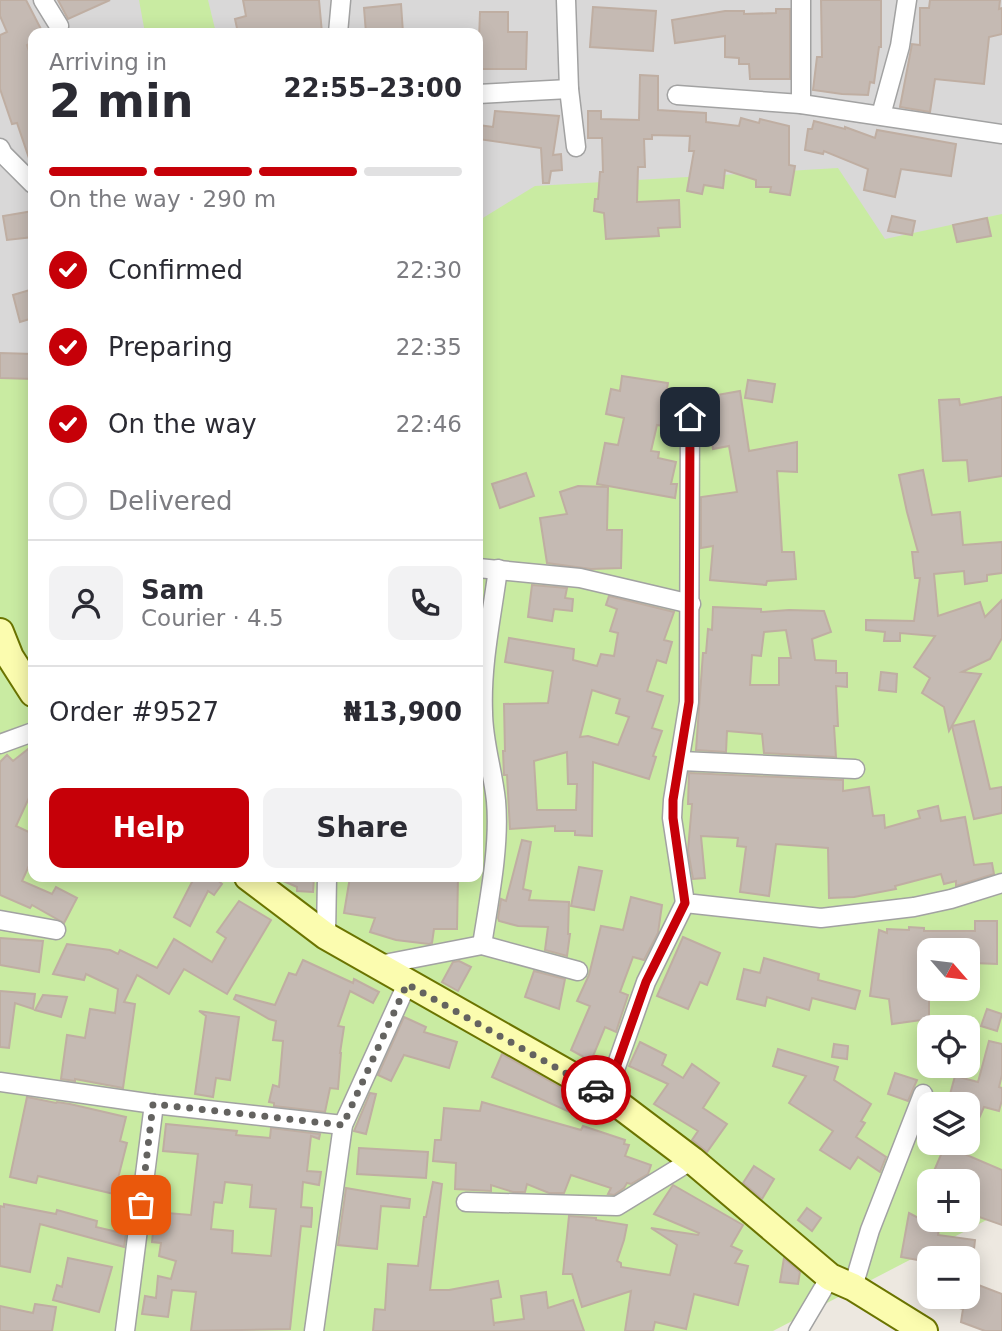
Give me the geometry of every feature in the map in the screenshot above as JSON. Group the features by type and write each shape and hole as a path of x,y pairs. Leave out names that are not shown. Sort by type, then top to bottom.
{"main road":[{"path":"0,632 10,657 28,685"},
{"path":"255,882 326,936 606,1096 692,1160 842,1282 924,1331"}],"street":[{"path":"43,0 59,26"},
{"path":"338,28 341,0"},
{"path":"566,0 569,89 576,147"},
{"path":"801,0 801,104"},
{"path":"881,115 900,46 907,0"},
{"path":"483,94 569,89"},
{"path":"677,95 801,104 1002,134"},
{"path":"1,153 28,179"},
{"path":"606,1096 646,982 685,903 673,800 689,702 690,417"},
{"path":"483,568 580,578 691,604"},
{"path":"483,694 498,569"},
{"path":"482,945 491,887 496,804 483,724"},
{"path":"0,744 28,734"},
{"path":"681,761 855,769"},
{"path":"326,936 327,882"},
{"path":"685,903 821,918 914,907 1002,883"},
{"path":"0,920 56,930"},
{"path":"379,965 482,945 578,971"},
{"path":"314,1331 343,1125 407,984"},
{"path":"0,1083 153,1104 343,1125"},
{"path":"125,1331 153,1104"},
{"path":"798,1331 842,1282 870,1230 917,1109"},
{"path":"466,1202 617,1206 692,1160"}],"shaded area":[{"path":"0,0 1002,0 1002,311 483,346 483,28 28,28 28,422 0,427"}],"green space":[{"path":"139,0 208,0 215,28 144,28"},
{"path":"838,168 885,239 1002,214 1002,1212 980,1223 980,1169 917,1169 917,1232 964,1232 937,1246 917,1246 917,1256 773,1331 0,1331 0,369 28,371 28,882 483,882 483,218 535,186"}],"building":[{"path":"0,0 26,0 40,28 28,28 28,155 17,123 12,124 0,89 0,35 7,32 0,16"},
{"path":"58,0 110,0 68,19"},
{"path":"243,0 319,0 322,28 237,28 235,19 246,16"},
{"path":"821,0 881,0 881,47 874,83 870,82 868,95 813,90 817,57 822,57"},
{"path":"930,0 1000,0 1002,34 989,37 984,84 935,79 930,112 900,107 912,44 920,45 920,8 929,8"},
{"path":"401,4 403,28 366,28 364,8"},
{"path":"593,7 656,11 653,51 590,47"},
{"path":"776,9 790,9 790,79 750,79 749,64 739,64 739,58 725,57 725,36 675,43 672,20 725,11 744,11 744,14 776,13"},
{"path":"480,12 508,12 508,32 527,32 526,69 483,69 483,28 479,28"},
{"path":"640,75 658,76 658,110 706,113 706,122 739,126 741,118 759,123 760,119 789,126 789,165 795,166 790,195 770,192 771,187 756,187 756,180 725,170 723,188 704,185 702,194 687,191 694,151 689,151 690,136 652,135 652,139 644,139 645,167 638,167 637,202 679,200 680,227 658,228 659,236 606,239 604,213 594,211 595,199 598,199 600,172 603,172 602,138 588,138 588,111 601,111 601,119 639,120"},
{"path":"495,111 559,116 553,155 561,154 562,170 551,171 549,183 543,183 541,148 483,140 483,126 493,127"},
{"path":"814,121 845,127 875,138 877,130 956,144 951,176 901,169 895,197 864,190 868,169 824,151 823,154 805,150 808,129 812,129"},
{"path":"28,212 28,238 7,240 3,216"},
{"path":"892,216 915,221 912,235 888,231"},
{"path":"987,218 991,236 957,242 953,225"},
{"path":"28,290 28,320 20,322 13,295"},
{"path":"0,353 28,354 28,379 0,378"},
{"path":"622,376 668,383 663,426 657,425 651,451 659,452 658,458 676,462 671,484 677,484 675,498 597,484 605,443 618,445 624,418 606,414 611,389 620,391"},
{"path":"748,380 775,384 772,402 745,398"},
{"path":"740,391 749,451 797,442 797,472 777,471 782,552 794,552 796,579 767,581 766,585 710,580 713,546 701,548 701,497 737,492 729,446 713,449 705,409 719,407 717,395"},
{"path":"1002,397 1002,476 969,481 967,460 943,461 939,400 959,399 960,405"},
{"path":"923,470 932,515 960,512 963,545 1002,542 1002,573 987,575 987,581 965,584 964,571 934,574 938,616 980,602 985,617 1002,600 1002,638 990,659 962,672 981,674 949,731 944,707 922,693 930,678 914,667 935,636 900,633 900,641 884,641 885,632 866,630 866,620 914,621 920,578 915,578 912,552 918,552 899,475"},
{"path":"526,473 534,496 500,508 492,484"},
{"path":"578,486 608,487 607,530 622,530 621,568 591,569 547,563 540,518 567,514 560,492"},
{"path":"532,585 567,588 565,598 573,599 572,611 554,609 552,621 528,617"},
{"path":"609,596 674,612 664,640 672,642 666,663 657,660 647,691 663,696 652,728 662,731 653,756 656,757 649,779 593,762 592,836 575,835 575,831 555,831 555,826 510,829 507,775 504,775 504,704 548,703 553,671 505,662 509,638 574,649 573,660 597,666 601,654 614,656 618,633 610,631 617,609 606,605","holes":["592,690 620,699 616,713 629,717 618,745 588,736 580,737","567,752 568,784 577,784 576,810 537,810 534,761"]},
{"path":"713,607 761,609 761,612 824,611 831,632 812,639 815,660 836,661 836,673 847,673 847,687 836,686 836,757 764,753 762,734 727,731 726,752 696,750 703,653 706,653 708,629 712,630","holes":["786,630 791,658 779,658 779,685 750,685 752,655 761,656 764,632"]},
{"path":"881,672 897,674 896,692 879,690"},
{"path":"974,721 990,789 1002,787 1002,813 974,819 952,726"},
{"path":"28,749 28,800 16,826 28,832 28,868 22,881 52,894 56,887 77,898 64,923 32,905 30,908 0,895 0,762 7,755 13,761"},
{"path":"689,773 843,780 843,791 869,787 873,816 884,815 885,828 920,818 918,811 938,806 941,821 965,817 974,865 992,863 994,874 956,886 956,881 944,884 941,874 895,886 896,889 854,897 829,898 828,848 776,844 769,896 740,892 746,847 737,846 738,838 701,836 705,878 693,879 688,850 692,804 688,804"},
{"path":"522,840 531,842 523,889 531,891 529,900 569,902 570,934 567,956 545,950 548,927 518,926 499,921 501,899 506,901"},
{"path":"579,867 602,871 594,910 571,906"},
{"path":"192,882 222,884 214,895 208,891 190,926 174,917"},
{"path":"286,882 314,882 313,892 297,891 297,887"},
{"path":"349,882 458,882 457,929 434,929 432,943 429,944 396,940 370,932 375,918 344,913"},
{"path":"631,897 662,905 658,933 644,960 633,957 620,992 628,995 616,1032 605,1027 591,1061 571,1050 590,1006 577,1001 589,975 601,926 623,930"},
{"path":"239,901 271,920 227,994 184,969 169,994 137,975 124,1002 135,1004 123,1088 61,1079 67,1035 85,1038 90,1009 115,1013 118,989 86,974 84,980 53,974 67,944 110,950 118,954 120,950 157,968 174,939 212,962 226,938 217,932"},
{"path":"975,921 997,921 997,964 980,963 980,938 917,938 917,1001 929,1001 929,1015 917,1015 917,1021 892,1024 889,999 870,996 879,930 887,933 887,929 909,930 909,927 924,928 924,931 975,931"},
{"path":"683,937 720,953 707,985 700,982 688,1009 657,996"},
{"path":"0,938 43,941 39,972 0,965"},
{"path":"764,958 819,974 818,980 860,991 855,1009 812,998 809,1010 767,997 765,1006 737,999 744,969 760,973"},
{"path":"303,960 353,983 354,979 379,992 373,1003 350,991 338,1026 344,1027 338,1089 330,1088 325,1112 274,1106 274,1103 269,1102 273,1085 279,1087 283,1041 273,1040 276,1021 234,999 236,995 275,1005 289,973 296,975"},
{"path":"459,961 471,967 458,991 442,982 453,962"},
{"path":"534,971 565,979 559,1009 525,997"},
{"path":"0,991 35,994 33,1009 15,1003 9,1048 0,1047"},
{"path":"43,995 67,997 61,1017 35,1010"},
{"path":"987,1009 1002,1014 997,1031 981,1026"},
{"path":"199,1011 239,1017 230,1080 216,1078 213,1097 195,1094 206,1016"},
{"path":"404,1017 426,1027 424,1032 457,1042 449,1068 404,1055 391,1081 378,1075"},
{"path":"989,1041 1002,1044 1002,1075 999,1087 1002,1088 1002,1100 999,1111 984,1107 980,1116 980,1092 951,1092 954,1078 978,1082"},
{"path":"640,1042 666,1055 662,1065 683,1078 692,1064 719,1083 703,1108 727,1124 707,1152 692,1140 698,1131 654,1104 668,1084 629,1066"},
{"path":"834,1044 848,1046 847,1059 832,1057"},
{"path":"778,1049 838,1067 834,1080 871,1104 861,1121 865,1123 856,1137 886,1157 880,1172 858,1157 850,1169 820,1150 833,1131 789,1103 806,1076 773,1066"},
{"path":"502,1054 581,1099 574,1114 492,1077"},
{"path":"895,1073 917,1080 908,1101 888,1094"},
{"path":"370,1093 376,1094 366,1134 354,1131"},
{"path":"27,1097 126,1117 120,1141 127,1143 114,1194 38,1176 36,1183 10,1177"},
{"path":"482,1102 581,1130 583,1126 625,1140 624,1144 629,1145 625,1156 651,1165 648,1174 631,1184 627,1183 614,1195 608,1194 611,1188 571,1175 564,1193 549,1193 527,1184 525,1192 513,1192 491,1185 491,1191 455,1189 456,1163 433,1161 435,1140 441,1140 444,1108 480,1111"},
{"path":"166,1124 237,1131 236,1135 270,1138 271,1128 320,1134 319,1139 311,1136 307,1171 321,1172 319,1185 303,1182 301,1207 312,1208 311,1227 301,1226 290,1329 191,1331 196,1292 172,1290 168,1317 142,1314 145,1296 156,1298 158,1276 171,1279 176,1261 159,1256 161,1243 152,1242 155,1212 191,1215 198,1154 163,1151","holes":["225,1182 252,1185 250,1207 276,1209 271,1256 232,1253 233,1231 211,1229 214,1202 222,1203"]},
{"path":"359,1148 428,1152 426,1178 357,1174"},
{"path":"941,1155 967,1155 1002,1170 1002,1225 980,1217 980,1169 935,1169"},
{"path":"754,1166 774,1179 762,1199 743,1183"},
{"path":"433,1182 442,1184 430,1290 449,1290 498,1281 501,1297 491,1299 494,1326 494,1323 524,1319 521,1296 546,1292 548,1308 573,1300 584,1331 373,1331 375,1309 385,1310 388,1264 418,1266 424,1217"},
{"path":"673,1185 743,1225 731,1246 742,1251 735,1263 748,1266 738,1305 694,1294 686,1329 655,1322 653,1331 625,1331 631,1291 582,1307 572,1274 563,1274 569,1216 596,1218 627,1225 617,1261 621,1263 621,1267 670,1275 677,1245 651,1228 699,1233 654,1214"},
{"path":"346,1188 410,1199 409,1208 381,1206 377,1249 338,1245"},
{"path":"4,1204 56,1214 57,1210 97,1221 96,1227 126,1234 124,1247 40,1224 30,1272 0,1266 0,1206 4,1207"},
{"path":"807,1208 821,1218 812,1231 798,1220"},
{"path":"909,1213 917,1217 917,1232 938,1232 938,1235 975,1240 974,1246 917,1246 917,1260 901,1257"},
{"path":"68,1258 112,1267 99,1312 53,1300 57,1285 62,1287"},
{"path":"784,1258 800,1272 798,1284 780,1282"},
{"path":"980,1286 1002,1294 1002,1331 985,1331 961,1322 963,1309 980,1309"},
{"path":"35,1304 56,1307 52,1331 0,1331 0,1306 33,1313"}],"way so far":[{"path":"141,1205 153,1104 343,1125 407,984 596,1090"}],"route":[{"path":"596,1090 606,1096 646,982 685,903 673,800 689,702 690,417"}]}
